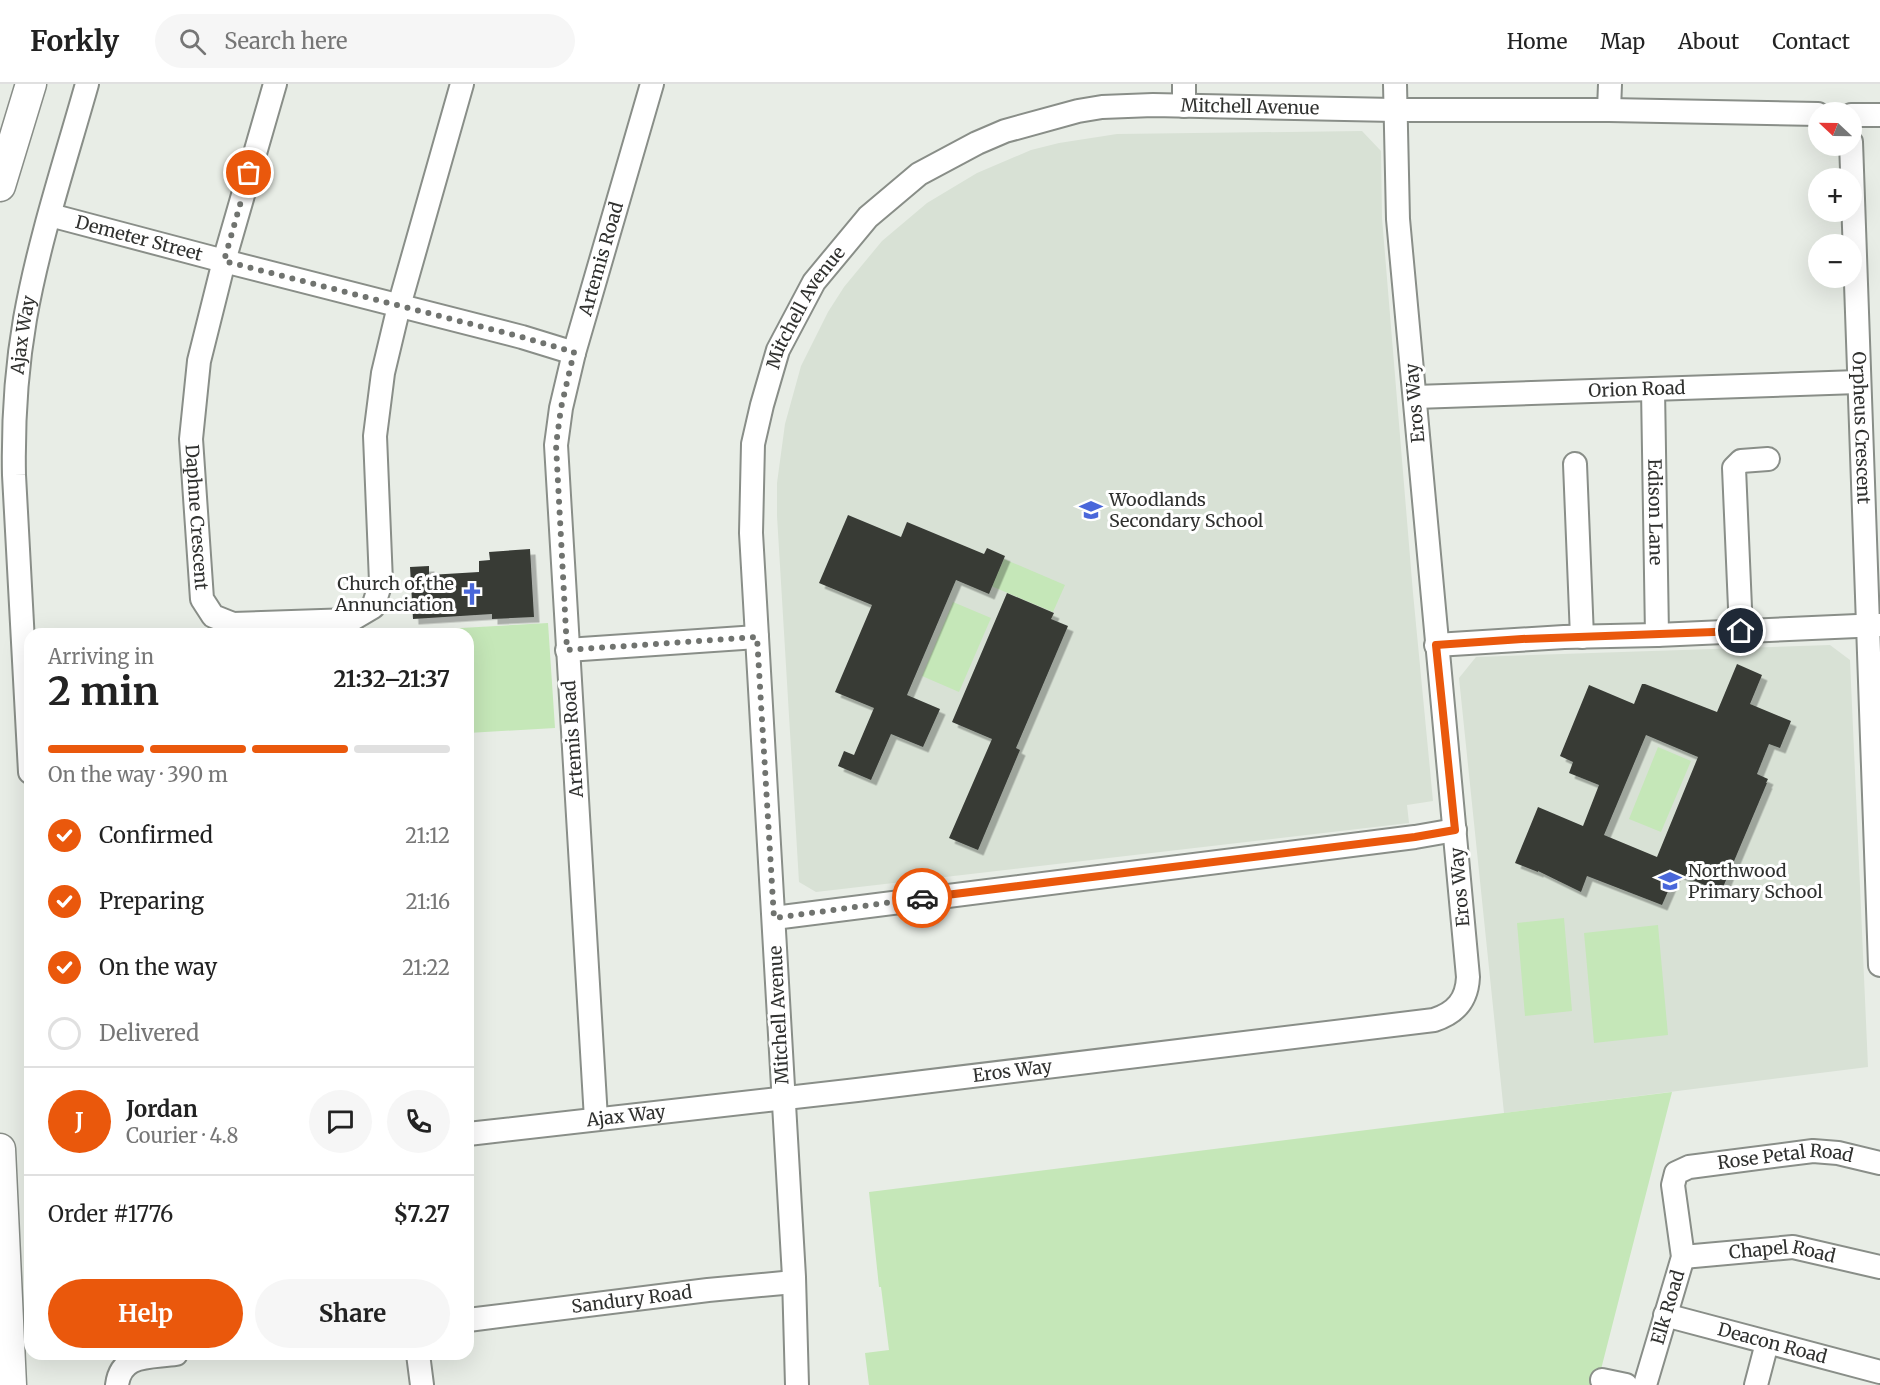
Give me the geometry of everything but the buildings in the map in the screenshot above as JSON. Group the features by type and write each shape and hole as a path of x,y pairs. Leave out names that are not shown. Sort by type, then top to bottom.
{"main road":[{"path":"0,186 31,84"},
{"path":"0,1149 11,1385"}],"street":[{"name":"Ajax Way","path":"24,661 14,475 17,376 25,320 37,265 87,84"},
{"name":"Daphne Crescent","path":"275,84 224,261 199,361 191,439 202,599 213,616 233,624 351,620 373,607 381,582 375,436 383,373 399,306 462,84"},
{"name":"Artemis Road","path":"596,1119 556,445 561,408 574,352 652,84"},
{"name":"Eros Way","path":"784,1098 1434,1020 1445,1017 1458,1007 1467,994 1455,830 1398,219 1395,84"},
{"path":"1610,84 1610,110"},
{"name":"Mitchell Avenue","path":"798,1385 784,1098 751,533 753,444 772,365 793,319 814,282 841,247 868,217 919,174 977,143 1005,131 1052,116 1184,95 1394,110 1610,110 1808,114"},
{"path":"1862,115 1880,115"},
{"name":"Orpheus Crescent","path":"1851,156 1858,382 1874,625 1880,965"},
{"name":"Demeter Street","path":"50,215 574,352"},
{"name":"Orion Road","path":"1415,397 1858,382"},
{"name":"Edison Lane","path":"1653,389 1657,635"},
{"path":"1741,631 1734,468 1741,461 1768,459"},
{"path":"1575,464 1582,637"},
{"path":"1436,645 1874,625"},
{"path":"567,650 757,637"},
{"path":"774,918 1415,837 1455,830"},
{"name":"Ajax Way","path":"474,1133 784,1098"},
{"name":"Rose Petal Road","path":"1689,1167 1813,1151 1879,1158"},
{"name":"Elk Road","path":"1645,1385 1683,1257 1673,1185 1676,1173 1689,1167"},
{"name":"Chapel Road","path":"1683,1257 1793,1247 1880,1267"},
{"name":"Sandury Road","path":"474,1319 708,1290 794,1282"},
{"name":"Deacon Road","path":"1665,1315 1871,1375"},
{"path":"1756,1385 1767,1343"},
{"path":"117,1385 125,1364 133,1360"},
{"path":"419,1360 422,1385"},
{"path":"1602,1380 1626,1385"}],"shaded area":[{"name":"Woodlands Secondary School","path":"1362,131 1381,151 1382,218 1433,801 1407,805 1409,823 816,892 799,882 777,516 777,483 785,424 801,366 828,312 844,287 882,241 927,203 977,173 1031,150 1117,134"},
{"name":"Northwood Primary School","path":"1830,645 1850,660 1868,1067 1504,1113 1459,678 1476,657"}],"green space":[{"path":"1004,559 1065,585 1053,612 991,586"},
{"path":"953,602 991,618 959,692 922,676"},
{"path":"548,623 555,728 474,733 474,628 460,628"},
{"path":"1658,747 1691,761 1661,832 1629,819"},
{"path":"1564,918 1572,1011 1525,1016 1517,923"},
{"path":"1658,925 1668,1035 1594,1043 1584,933"},
{"path":"1672,1092 1597,1385 869,1385 865,1353 889,1350 881,1287 879,1287 869,1192"}],"way so far":[{"path":"249,173 224,261 574,352 561,408 556,445 567,650 757,637 774,918 922,898"}],"place":[{"name":"Woodlands Secondary School","path":"1091,510"},
{"name":"Church of the Annunciation","path":"472,594"},
{"name":"Northwood Primary School","path":"1670,881"}],"route":[{"path":"922,898 1415,837 1455,830 1436,645 1564,637 1741,631"}]}
